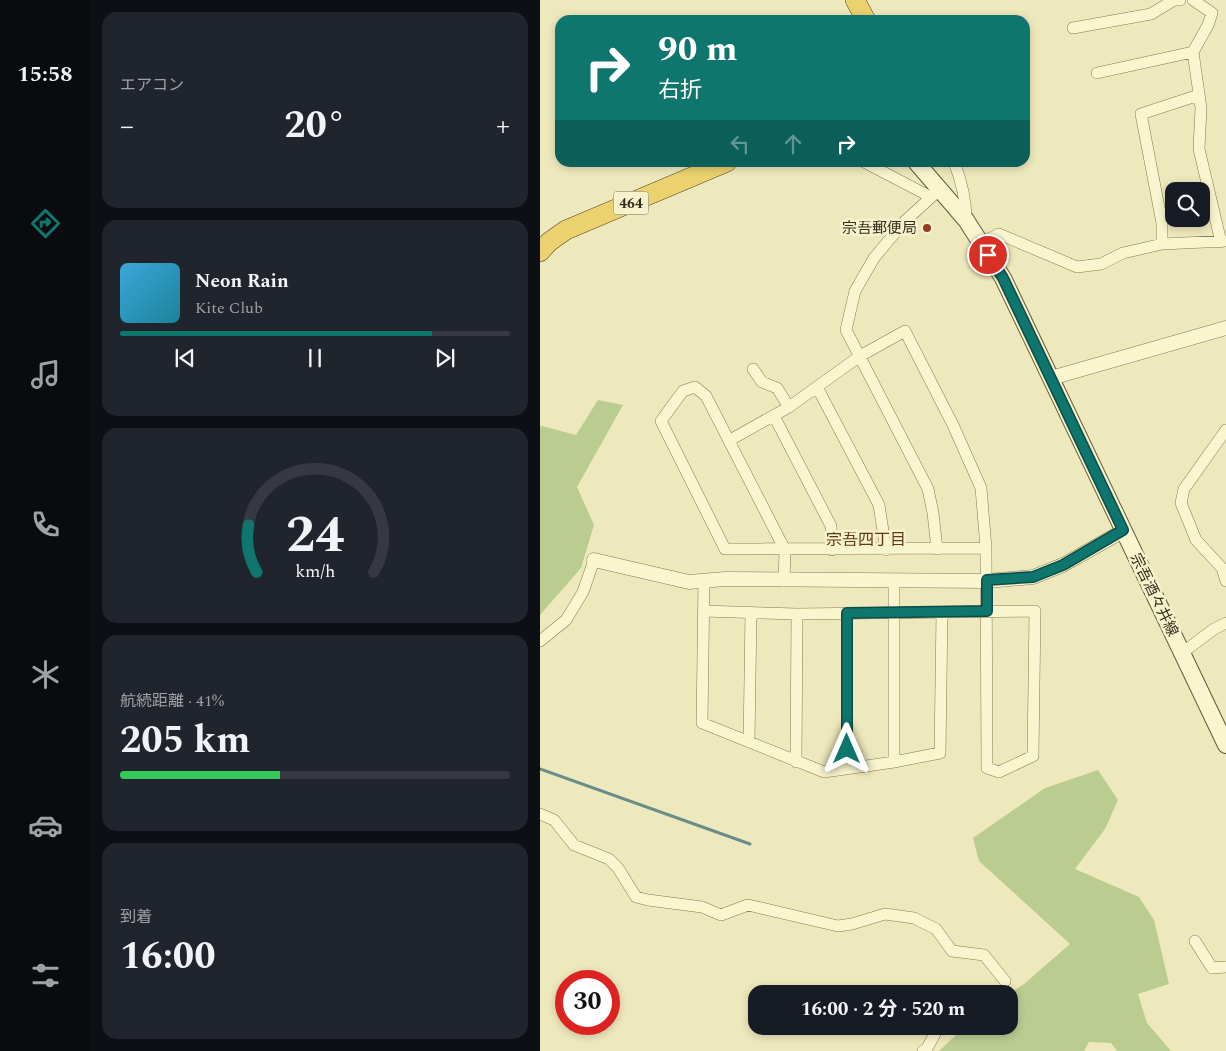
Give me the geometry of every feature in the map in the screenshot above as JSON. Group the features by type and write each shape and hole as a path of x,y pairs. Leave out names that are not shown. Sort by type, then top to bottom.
{"highway":[{"path":"855,0 863,15"},
{"name":"464","path":"540,252 548,242 566,230 715,167"}],"main road":[{"name":"宗吾酒々井線","path":"919,167 935,194 966,220 1003,278 1226,745"}],"street":[{"path":"1073,28 1151,14 1174,0 1180,0"},
{"path":"981,243 999,234 1077,267 1101,264 1123,253 1162,244 1224,242 1199,149 1201,108 1193,52 1208,25 1212,13 1193,0"},
{"path":"1097,73 1193,52"},
{"path":"1162,244 1162,222 1141,114 1199,94"},
{"path":"875,167 935,194 904,222 874,258 855,291 846,330 928,489 937,549"},
{"path":"956,167 966,200 966,220"},
{"path":"1051,378 1226,328"},
{"path":"703,611 797,614 987,611 1035,611 1033,756 999,772 987,768 987,611 987,580 981,488 953,425 906,331 860,356 789,407 730,440"},
{"path":"753,369 762,382 777,388 789,407"},
{"path":"817,387 879,505 886,550"},
{"path":"784,581 785,550 730,440 706,396 694,388 682,391 661,421 726,549 785,550 886,550 986,548"},
{"path":"774,416 831,526 832,550"},
{"path":"1226,430 1184,489 1181,503 1196,540 1222,568 1226,580"},
{"path":"540,641 566,620 583,592 594,560 689,582 725,579 784,581 987,580 1033,577 1063,565 1123,530"},
{"path":"894,581 894,762"},
{"path":"704,582 702,723 824,772 940,753 942,612"},
{"path":"749,742 751,613"},
{"path":"847,613 847,768"},
{"path":"796,762 797,614"},
{"path":"1182,653 1214,629 1226,624"},
{"path":"540,814 554,820 574,845 608,859 618,868 636,897 702,907 720,915 748,906 838,926 852,924 885,914 914,918 936,929 952,951 984,955 1005,981"},
{"path":"1195,940 1212,968 1226,967"},
{"path":"923,1051 934,1035"}],"green space":[{"path":"598,400 623,405 577,487 594,525 581,568 540,615 540,427 576,435"},
{"path":"1098,770 1118,800 1105,829 1075,869 1139,897 1154,920 1169,984 1138,994 1147,1023 1171,1051 1117,1051 1111,1043 1089,1042 1084,1051 939,1051 956,1035 1018,1035 1018,988 1070,944 979,861 973,838 1045,788"}],"waterway":[{"path":"540,769 750,844"}],"place":[{"name":"宗吾郵便局","path":"927,228"}],"district":[{"name":"宗吾四丁目","path":"866,540"}],"route":[{"path":"847,749 847,613 987,611 987,580 1033,577 1063,565 1123,530 1003,278 988,255"}]}
